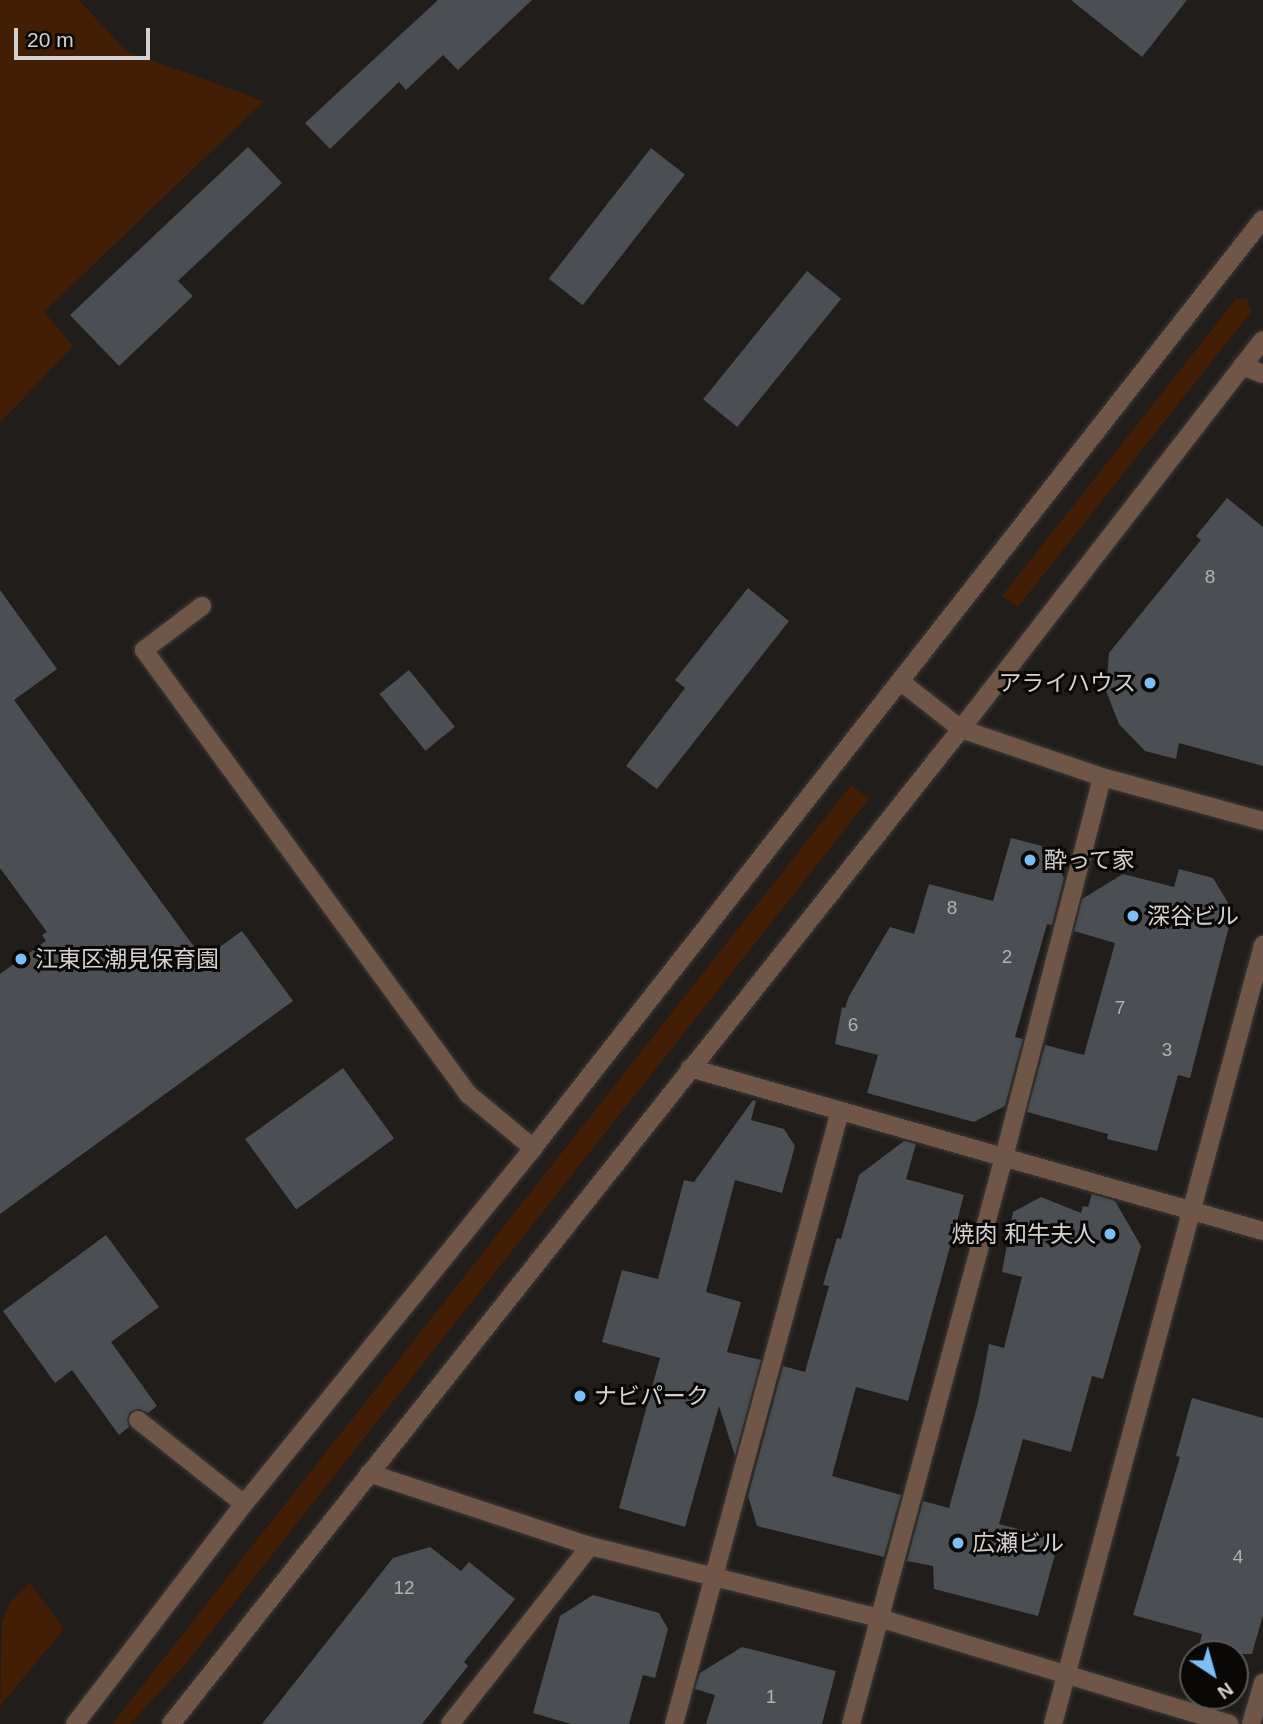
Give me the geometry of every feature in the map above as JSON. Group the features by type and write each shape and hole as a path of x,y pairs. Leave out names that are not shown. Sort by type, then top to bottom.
{"street":[{"path":"75,1724 244,1504 533,1148 1263,219"},
{"path":"171,1724 961,729 1263,340"},
{"path":"1242,366 1263,374"},
{"path":"202,606 145,649 468,1094 533,1148"},
{"path":"901,681 961,729 1102,777 1263,821"},
{"path":"850,1724 1004,1157 1102,777"},
{"path":"1053,1724 1263,945"},
{"path":"690,1068 1263,1231"},
{"path":"674,1724 840,1111"},
{"path":"138,1420 244,1504"},
{"path":"369,1473 590,1546 878,1618 1229,1724"},
{"path":"453,1724 590,1546"},
{"path":"1251,1724 1263,1683"}],"shaded area":[{"path":"0,0 79,0 126,51 264,101 44,312 73,346 0,423"},
{"path":"1236,299 1247,299 1251,312 1018,607 1002,596"},
{"path":"851,785 869,799 185,1665 130,1724 112,1724"},
{"path":"30,1583 64,1629 0,1706 2,1623 10,1602"}],"building":[{"path":"438,0 532,0 458,70 443,55 406,90 399,82 330,149 305,123"},
{"path":"1071,0 1187,0 1142,57"},
{"path":"248,147 282,183 178,281 193,296 119,366 70,315"},
{"path":"651,148 685,174 583,305 549,279"},
{"path":"807,271 841,299 737,427 703,399"},
{"path":"1227,498 1263,527 1263,766 1179,743 1176,759 1145,751 1119,724 1106,691 1109,653 1201,540 1196,536"},
{"path":"748,588 789,621 657,789 626,766 685,688 675,680"},
{"path":"0,590 57,669 14,700 203,959 242,931 293,1001 0,1214 0,974 46,941 42,935 47,932 0,868"},
{"path":"409,670 455,727 425,751 379,694"},
{"path":"1011,838 1049,848 1064,878 1052,925 1047,924 1015,1037 1023,1039 1005,1106 974,1122 867,1093 878,1055 835,1044 842,1007 845,1008 849,996 890,927 914,934 929,884 993,901"},
{"path":"1179,869 1213,878 1233,911 1190,1078 1178,1075 1157,1151 1107,1139 1108,1134 1027,1112 1045,1045 1084,1055 1115,943 1074,931 1082,899 1123,874 1174,887"},
{"path":"343,1068 394,1138 296,1210 245,1139"},
{"path":"753,1100 756,1101 751,1120 784,1129 795,1146 782,1193 735,1180 706,1292 741,1302 727,1352 761,1360 735,1456 719,1406 685,1527 619,1508 660,1358 602,1342 622,1270 658,1279 684,1180 694,1182"},
{"path":"904,1141 916,1144 906,1179 964,1195 908,1401 856,1387 832,1476 901,1495 884,1557 757,1526 748,1496 783,1366 805,1372 829,1286 823,1285 837,1238 841,1239 859,1175"},
{"path":"1092,1194 1115,1201 1141,1246 1103,1379 1092,1376 1071,1452 1023,1439 999,1524 1059,1540 1038,1616 934,1589 933,1566 907,1561 923,1501 949,1508 978,1403 989,1344 1004,1348 1022,1277 1002,1272 1013,1212 1041,1197 1081,1213 1083,1206 1088,1207"},
{"path":"106,1235 159,1307 111,1342 157,1406 148,1413 139,1409 130,1412 127,1419 129,1427 119,1435 72,1370 55,1383 3,1311"},
{"path":"1192,1398 1263,1418 1263,1615 1252,1654 1249,1654 1249,1640 1200,1640 1202,1634 1133,1615 1180,1457 1176,1456"},
{"path":"430,1547 461,1571 469,1562 515,1599 464,1662 468,1666 422,1724 262,1724 393,1558"},
{"path":"593,1595 659,1613 668,1629 655,1678 643,1675 629,1724 571,1724 533,1713 560,1616"},
{"path":"742,1647 836,1671 822,1724 706,1724 715,1695 695,1689 700,1673"}],"place":[{"name":"アライハウス","path":"1150,683"},
{"name":"酔って家","path":"1030,860"},
{"name":"深谷ビル","path":"1133,916"},
{"name":"江東区潮見保育園","path":"21,959"},
{"name":"焼肉 和牛夫人","path":"1110,1234"},
{"name":"ナビパーク","path":"580,1396"},
{"name":"広瀬ビル","path":"958,1543"}]}
